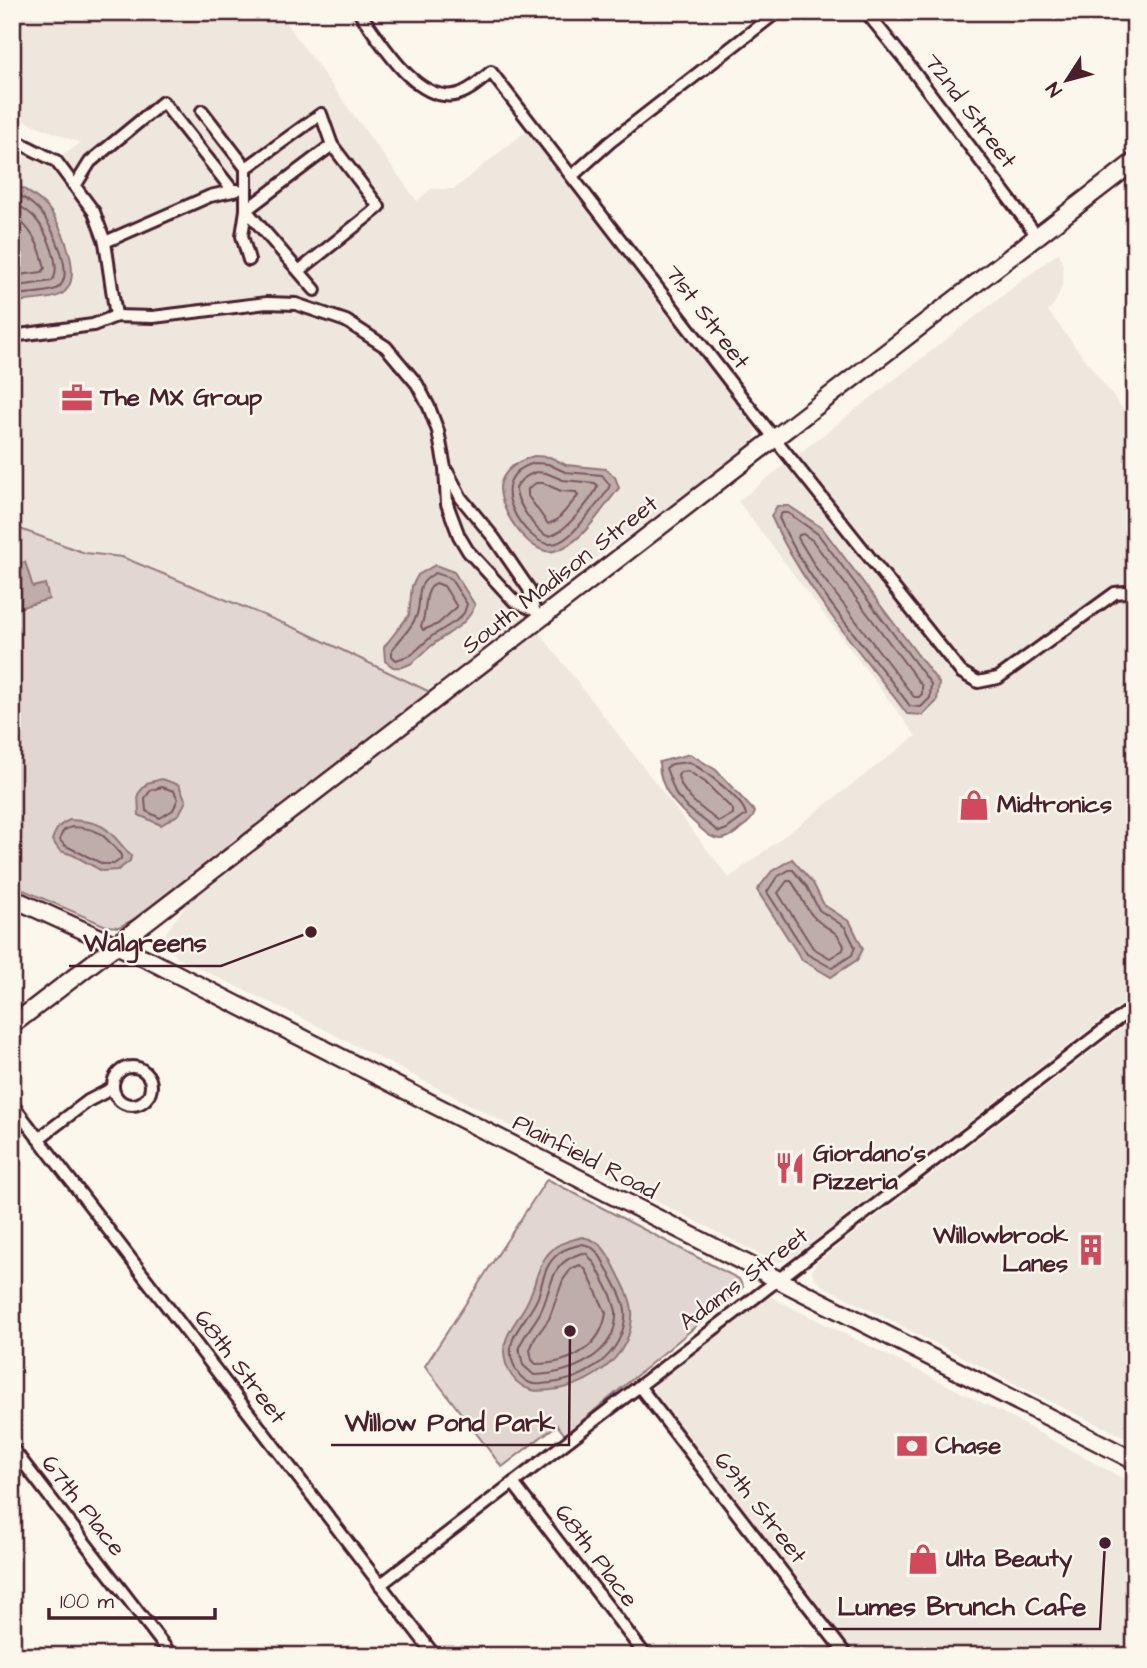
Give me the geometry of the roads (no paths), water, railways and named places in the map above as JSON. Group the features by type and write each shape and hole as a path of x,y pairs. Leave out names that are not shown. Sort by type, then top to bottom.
{"street":[{"name":"71st Street","path":"359,12 405,72 430,92 456,95 491,72 744,400 961,672 978,682 998,678 1115,593 1135,591"},
{"path":"572,176 610,142 777,12"},
{"name":"72nd Street","path":"866,12 1037,236"},
{"path":"75,186 90,162 163,102 233,191"},
{"path":"202,111 246,168 246,210 242,236 248,260"},
{"path":"246,168 321,114 332,145 379,207 299,271"},
{"path":"12,139 56,161 94,212 105,242 116,316"},
{"path":"246,210 332,145"},
{"name":"South Madison Street","path":"12,1025 1135,161"},
{"path":"105,242 210,196 246,189"},
{"path":"246,210 315,289"},
{"path":"12,335 93,325 116,316 153,317 267,303 296,304 346,321 386,347 417,384 438,431 445,468 447,504 459,536 468,551 514,601 534,610 529,589 494,538 461,498 445,468"},
{"name":"Plainfield Road","path":"12,898 117,944 1135,1461"},
{"name":"Adams Street","path":"380,1585 1135,1006"},
{"path":"38,1139 88,1101 113,1088"},
{"name":"68th Street","path":"12,1104 435,1656"},
{"name":"69th Street","path":"639,1386 847,1656"},
{"name":"67th Place","path":"12,1448 172,1656"},
{"name":"68th Place","path":"513,1483 646,1656"}],"water":[{"path":"12,181 47,207 64,238 69,252 71,278 68,288 56,297 12,302"},
{"path":"534,456 550,457 566,465 606,469 615,477 619,488 582,534 554,551 544,551 524,538 508,515 500,492 506,473 519,462"},
{"path":"777,506 789,506 822,528 939,683 937,701 923,715 907,714 816,594 784,543 771,516"},
{"path":"25,562 33,587 45,584 49,599 12,610 12,566"},
{"path":"435,565 454,572 475,605 463,623 416,660 406,666 393,667 385,661 384,647 409,615 412,586 418,575"},
{"path":"690,754 716,770 755,812 748,823 727,838 715,838 703,831 671,798 662,782 659,762"},
{"path":"162,779 179,785 186,801 179,814 161,825 139,815 138,794 147,783"},
{"path":"70,820 100,825 106,829 131,856 130,861 118,870 102,871 60,851 52,840 58,827"},
{"path":"792,859 813,883 824,905 850,922 863,949 857,960 831,977 802,960 757,890 772,871"},
{"path":"582,1237 603,1248 624,1286 632,1312 629,1333 615,1358 592,1377 551,1390 528,1389 516,1381 507,1367 504,1354 507,1337 526,1305 548,1254 559,1245"}],"place":[{"name":"The MX Group","path":"77,398"},
{"name":"Midtronics","path":"974,805"},
{"name":"Walgreens","path":"311,932"},
{"name":"Giordano's Pizzeria","path":"790,1168"},
{"name":"Willowbrook Lanes","path":"1091,1250"},
{"name":"Willow Pond Park","path":"570,1331"},
{"name":"Chase","path":"912,1446"},
{"name":"Lumes Brunch Cafe","path":"1105,1543"},
{"name":"Ulta Beauty","path":"923,1559"}]}
